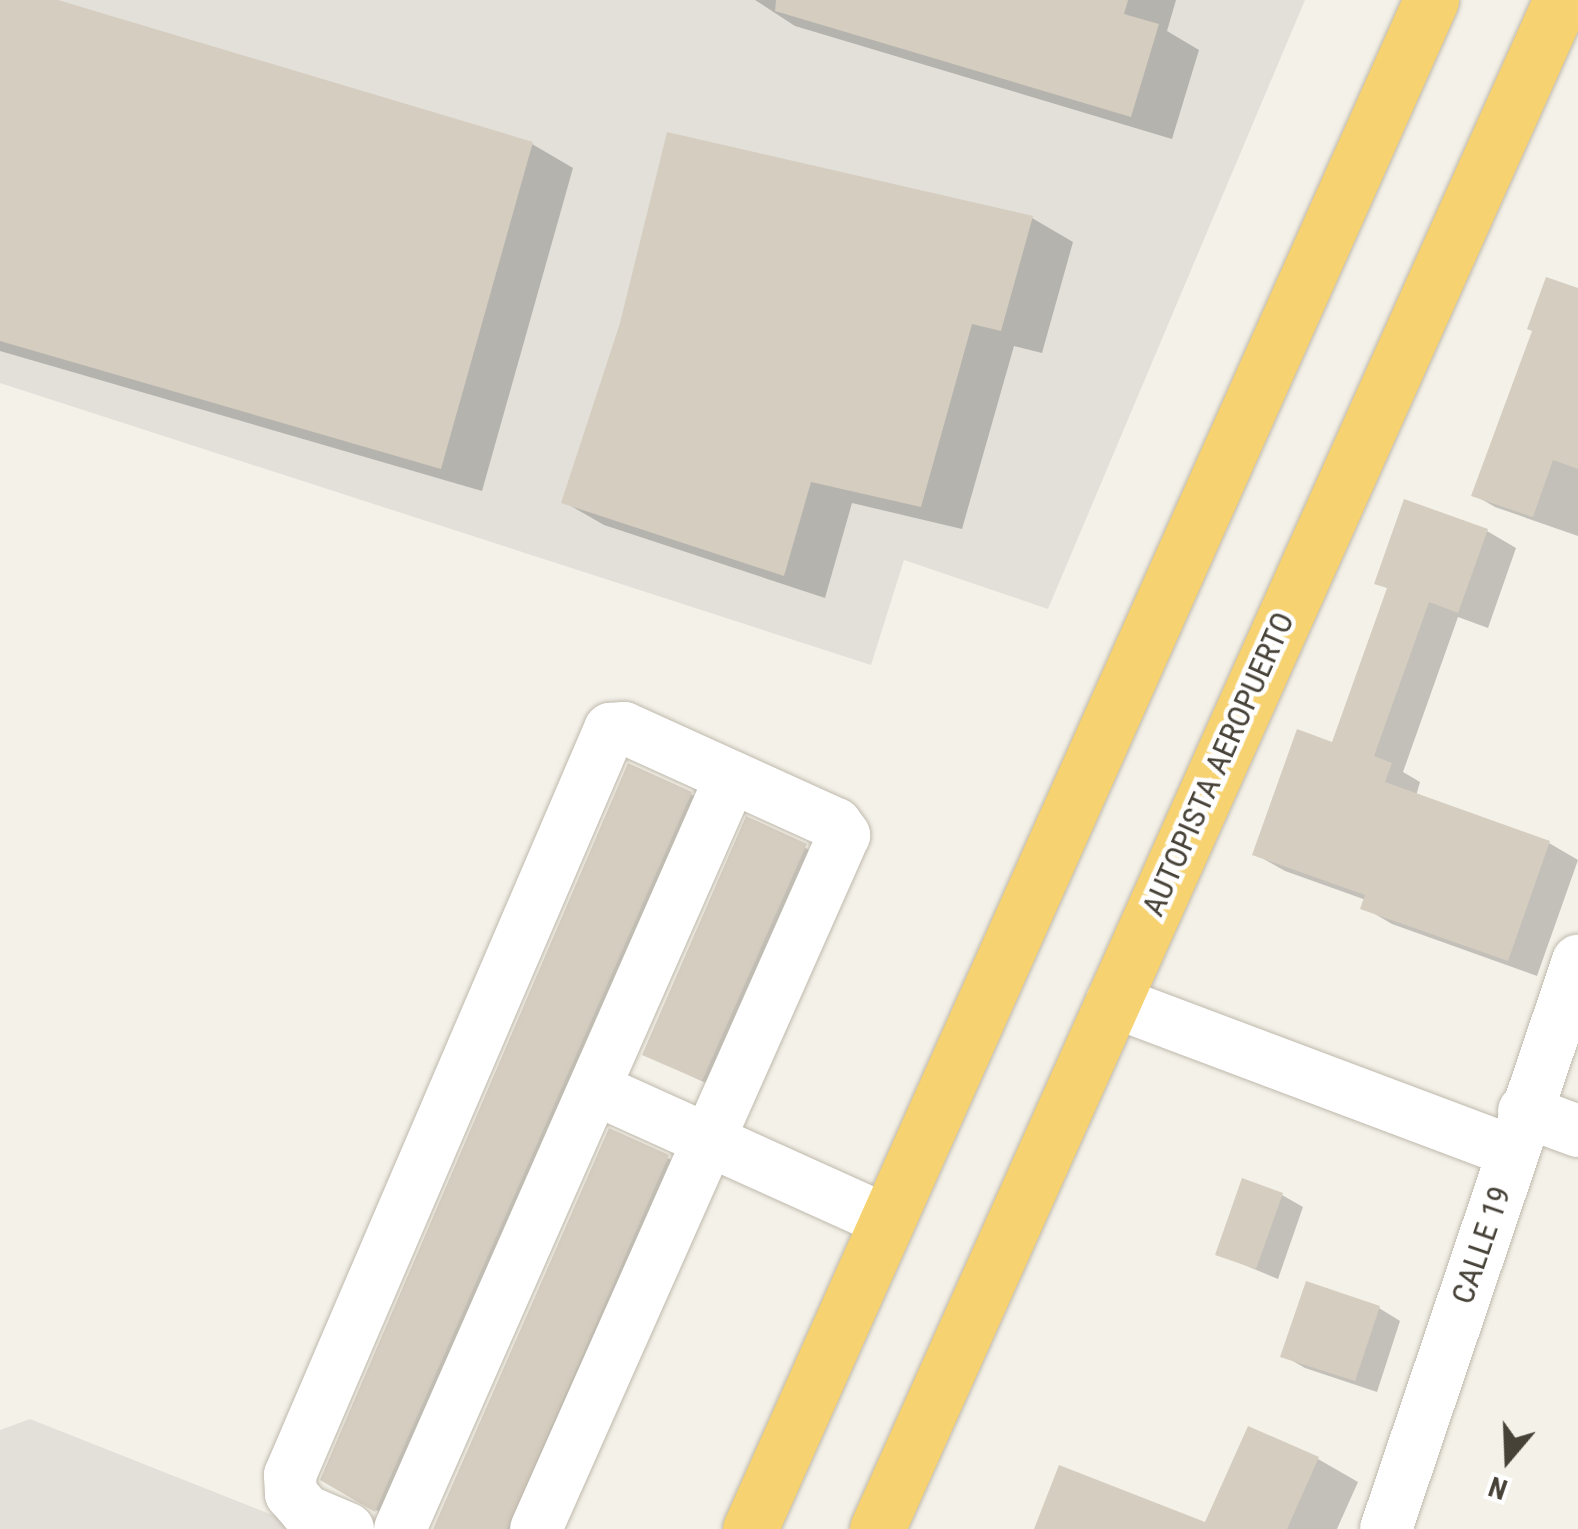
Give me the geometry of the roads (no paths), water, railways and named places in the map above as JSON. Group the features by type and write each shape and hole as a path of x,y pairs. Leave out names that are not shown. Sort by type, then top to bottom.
{"highway":[{"path":"750,1529 1431,0"},
{"name":"AUTOPISTA AEROPUERTO","path":"877,1529 1561,0"}],"street":[{"path":"348,1529 306,1510 291,1494 290,1475 610,730 624,728 836,824 844,834 536,1529"},
{"path":"400,1529 731,777"},
{"name":"CALLE 19","path":"1386,1529 1518,1131 1560,1068 1578,960"},
{"path":"1112,1001 1518,1131 1578,1131"},
{"path":"595,1089 887,1221"}]}
